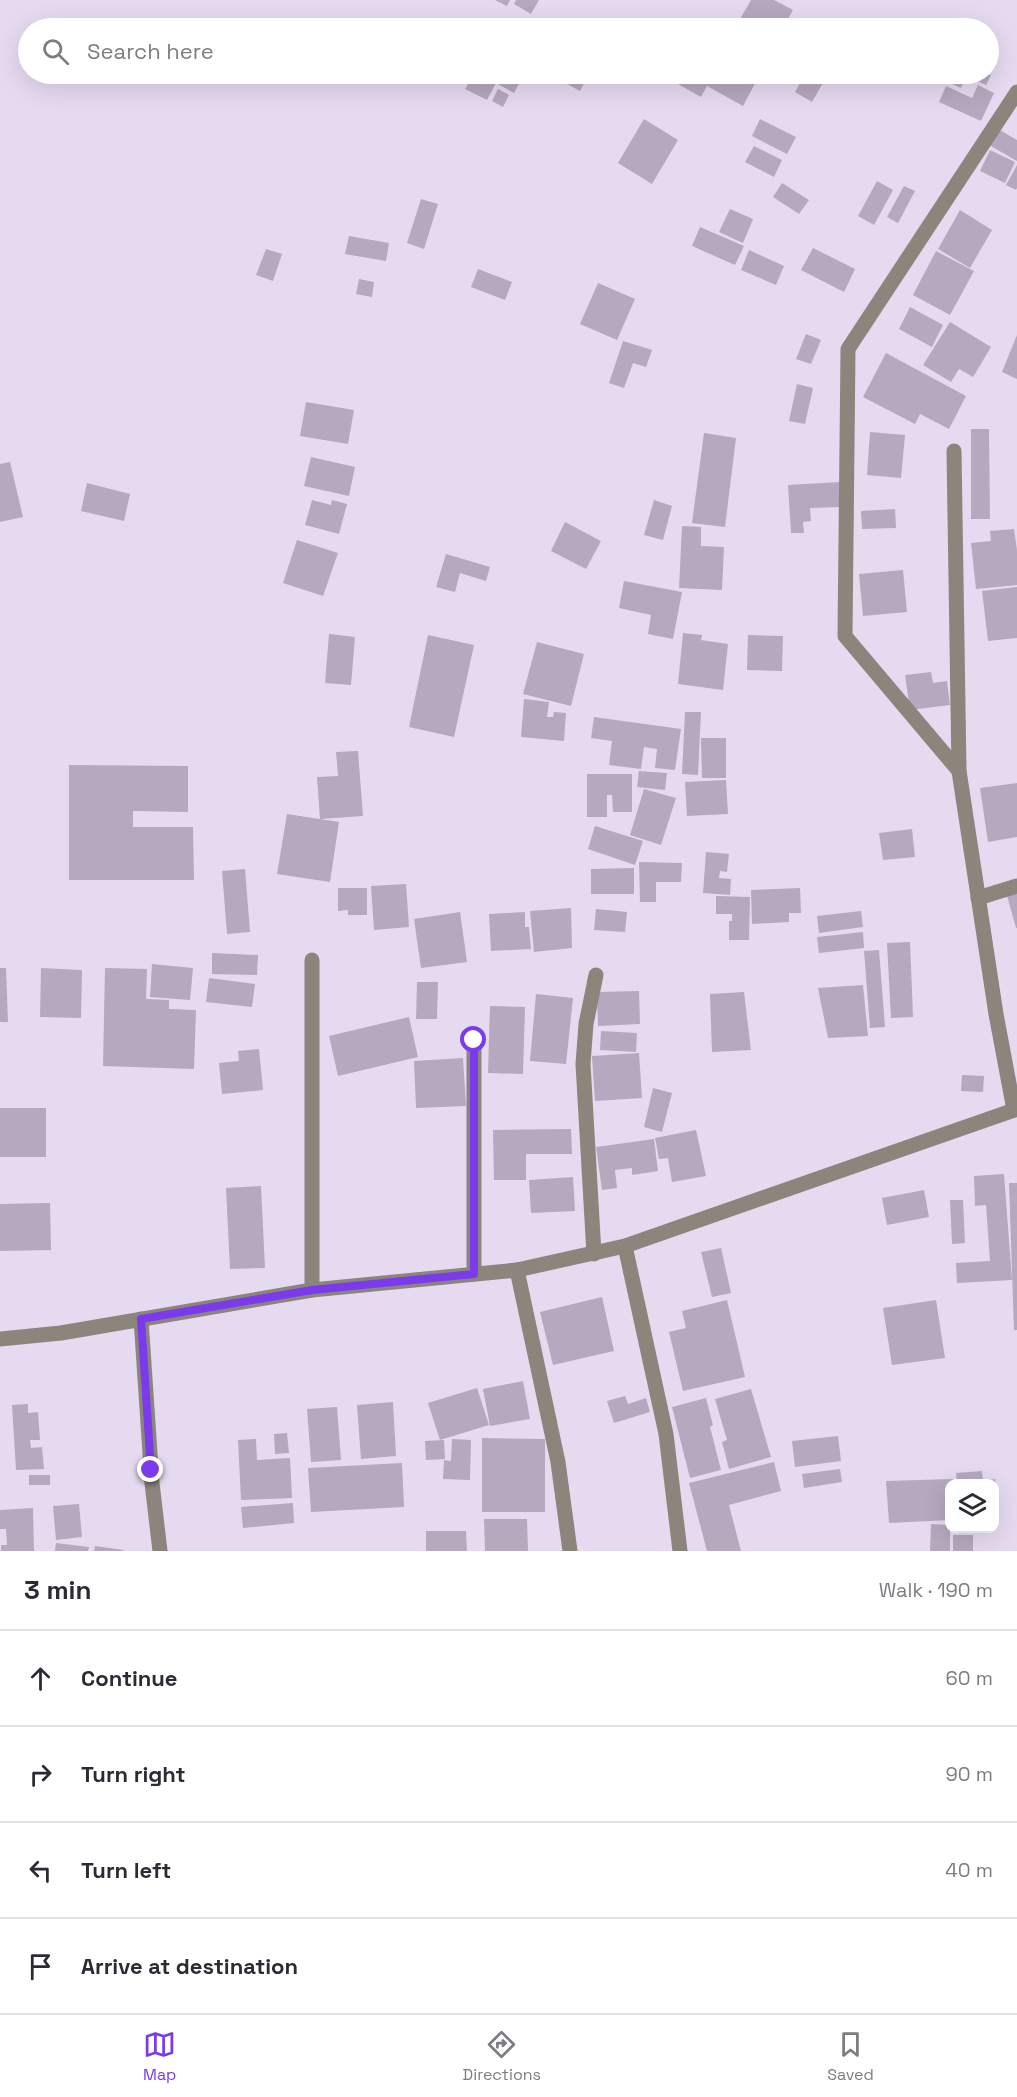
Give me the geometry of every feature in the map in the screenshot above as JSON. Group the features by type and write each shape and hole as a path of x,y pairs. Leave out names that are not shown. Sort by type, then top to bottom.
{"street":[{"path":"959,771 845,636 848,349 1017,92"},
{"path":"0,1339 61,1333 312,1290 517,1270 594,1254 625,1246 1015,1109 978,898 959,771 954,451"},
{"path":"978,898 1017,886"},
{"path":"312,960 312,1290"},
{"path":"594,1254 583,1064 586,1024 596,975"},
{"path":"474,1040 474,1274"},
{"path":"625,1246 666,1434 678,1551"},
{"path":"517,1270 558,1462 570,1551"},
{"path":"141,1319 152,1483 160,1551"}],"building":[{"path":"495,0 510,0 507,6"},
{"path":"516,0 539,0 531,14 514,4"},
{"path":"751,0 774,0 793,10 789,18 741,18"},
{"path":"468,84 495,84 487,100 465,89"},
{"path":"498,84 519,84 514,93"},
{"path":"567,84 584,84 580,91"},
{"path":"678,84 755,84 743,106 707,86 701,97"},
{"path":"799,84 822,84 812,102 795,92"},
{"path":"978,85 994,93 981,121 939,102 946,86 972,98"},
{"path":"498,89 509,95 503,107 492,101"},
{"path":"644,119 678,140 652,184 618,163"},
{"path":"760,119 796,137 787,154 752,136"},
{"path":"998,129 1017,140 1017,161 989,145"},
{"path":"754,146 782,160 774,177 745,162"},
{"path":"990,150 1015,162 1005,183 980,171"},
{"path":"1017,165 1017,188 1016,190 1006,185"},
{"path":"877,181 893,190 874,225 858,216"},
{"path":"782,183 809,200 799,214 773,197"},
{"path":"904,186 915,191 898,223 887,217"},
{"path":"421,199 438,204 424,249 407,243"},
{"path":"730,209 753,219 743,243 719,232"},
{"path":"960,210 992,230 970,268 938,249"},
{"path":"700,227 744,246 735,265 692,246"},
{"path":"349,236 389,243 386,261 345,254"},
{"path":"813,248 855,269 844,292 801,270"},
{"path":"266,249 282,254 273,281 256,275"},
{"path":"749,250 784,266 776,285 741,270"},
{"path":"936,251 974,271 950,315 913,295"},
{"path":"478,269 512,282 505,300 471,287"},
{"path":"359,279 374,282 372,297 356,294"},
{"path":"598,283 635,299 617,340 580,324"},
{"path":"910,307 943,325 932,347 899,329"},
{"path":"950,322 991,347 973,377 959,369 951,382 923,365"},
{"path":"806,334 821,340 811,364 796,359"},
{"path":"1017,335 1017,379 1002,372"},
{"path":"623,341 652,350 646,367 633,363 624,388 609,383"},
{"path":"886,353 966,396 949,429 920,414 915,424 863,397"},
{"path":"797,384 813,388 805,424 789,421"},
{"path":"306,402 354,410 348,444 300,436"},
{"path":"971,429 989,429 990,519 971,519"},
{"path":"870,432 905,435 901,478 867,475"},
{"path":"704,433 736,438 725,527 692,523"},
{"path":"311,457 355,467 349,496 304,486"},
{"path":"10,462 23,517 0,522 0,464"},
{"path":"840,482 841,507 810,508 811,521 803,522 804,533 791,533 788,485"},
{"path":"87,483 130,494 124,521 81,511"},
{"path":"312,500 331,505 332,500 347,504 339,534 305,525"},
{"path":"654,500 672,506 663,540 644,535"},
{"path":"895,509 896,528 862,529 861,511"},
{"path":"565,522 601,541 586,569 551,551"},
{"path":"682,526 701,527 701,546 724,547 722,590 679,588"},
{"path":"1014,529 1017,550 1017,585 976,589 971,543 991,541 990,531"},
{"path":"297,540 338,553 323,596 283,583"},
{"path":"446,554 490,567 486,581 460,573 455,592 436,587"},
{"path":"903,570 907,612 863,616 859,574"},
{"path":"624,581 682,592 673,639 648,634 651,615 619,608"},
{"path":"1017,587 1017,638 988,641 982,591"},
{"path":"683,633 702,635 701,640 728,644 723,690 678,684"},
{"path":"329,634 355,637 351,685 325,683"},
{"path":"428,635 474,645 454,737 409,727"},
{"path":"748,635 783,636 782,671 747,670"},
{"path":"537,642 584,654 571,706 523,694"},
{"path":"931,672 933,683 947,681 950,705 910,710 905,675"},
{"path":"524,699 549,702 547,717 553,717 554,712 566,713 564,741 521,737"},
{"path":"685,712 701,712 698,775 682,774"},
{"path":"594,717 681,729 675,770 655,768 657,749 644,747 641,769 609,765 612,741 591,738"},
{"path":"701,738 726,738 726,778 702,778"},
{"path":"358,751 363,816 320,819 317,777 338,776 336,752"},
{"path":"69,765 188,766 188,812 133,811 133,827 193,827 194,880 69,880"},
{"path":"639,771 667,773 665,790 637,787"},
{"path":"587,774 632,774 632,812 613,812 612,795 607,795 607,817 587,817"},
{"path":"726,780 728,814 687,816 685,782"},
{"path":"1017,783 1017,837 988,842 980,788"},
{"path":"644,789 676,798 661,845 630,835"},
{"path":"287,814 339,822 330,882 277,874"},
{"path":"595,826 643,841 635,865 588,849"},
{"path":"912,829 915,857 883,860 879,833"},
{"path":"706,852 729,854 727,872 720,871 719,878 731,879 730,895 703,893"},
{"path":"639,862 682,863 681,882 656,882 656,902 640,902"},
{"path":"634,868 634,894 591,894 591,869"},
{"path":"245,869 250,932 227,934 222,871"},
{"path":"406,884 409,927 374,930 371,886"},
{"path":"338,888 367,888 367,915 348,915 348,910 338,911"},
{"path":"800,888 801,913 789,913 789,922 752,924 751,890"},
{"path":"1017,888 1017,928 1016,928 1006,892"},
{"path":"716,896 750,897 749,940 729,940 729,921 732,921 732,914 716,914"},
{"path":"571,908 572,948 534,952 530,911"},
{"path":"596,909 627,912 625,932 594,930"},
{"path":"861,911 863,927 819,933 817,916"},
{"path":"460,912 467,962 421,968 414,919"},
{"path":"525,912 525,927 529,927 531,949 491,951 489,914"},
{"path":"863,932 864,948 819,953 817,937"},
{"path":"910,942 913,1017 891,1018 887,943"},
{"path":"879,950 885,1027 870,1028 864,951"},
{"path":"212,953 258,955 257,975 212,974"},
{"path":"152,964 193,968 190,1000 150,997"},
{"path":"0,968 6,968 8,1022 0,1022"},
{"path":"41,968 82,970 81,1018 40,1017"},
{"path":"105,968 147,969 146,999 169,1000 169,1009 196,1010 194,1069 103,1066"},
{"path":"209,978 255,984 252,1007 206,1002"},
{"path":"417,982 438,982 437,1019 416,1019"},
{"path":"863,985 868,1036 828,1038 818,988"},
{"path":"639,991 640,1024 598,1026 597,992"},
{"path":"744,992 751,1050 712,1052 710,994"},
{"path":"536,994 573,998 566,1064 530,1061"},
{"path":"490,1006 525,1007 523,1074 488,1073"},
{"path":"409,1017 418,1057 338,1076 329,1036"},
{"path":"601,1031 637,1033 636,1052 600,1050"},
{"path":"259,1049 263,1090 222,1094 219,1063 239,1061 238,1051"},
{"path":"639,1053 642,1098 595,1101 592,1056"},
{"path":"463,1058 466,1106 416,1108 414,1061"},
{"path":"962,1075 984,1076 983,1092 961,1091"},
{"path":"653,1088 672,1093 662,1132 644,1127"},
{"path":"0,1108 46,1108 46,1157 0,1157"},
{"path":"571,1129 572,1154 526,1154 526,1180 494,1180 493,1130"},
{"path":"696,1130 706,1176 672,1182 668,1158 659,1159 655,1138"},
{"path":"654,1139 658,1171 632,1175 632,1168 615,1170 617,1188 602,1190 596,1147"},
{"path":"1004,1174 1012,1280 957,1283 956,1263 990,1261 986,1205 975,1206 974,1176"},
{"path":"573,1177 575,1211 531,1213 529,1180"},
{"path":"1009,1183 1017,1183 1017,1330 1014,1330"},
{"path":"261,1186 265,1268 230,1269 226,1188"},
{"path":"924,1190 929,1217 887,1225 882,1198"},
{"path":"950,1200 963,1200 965,1243 952,1244"},
{"path":"50,1203 51,1250 0,1251 0,1204"},
{"path":"721,1248 731,1293 712,1297 701,1252"},
{"path":"602,1297 614,1351 553,1365 540,1312"},
{"path":"727,1300 745,1377 683,1391 669,1332 686,1328 682,1311"},
{"path":"936,1300 945,1358 892,1365 883,1308"},
{"path":"523,1381 530,1419 490,1426 483,1389"},
{"path":"477,1388 489,1425 440,1440 428,1403"},
{"path":"751,1389 771,1457 729,1469 722,1442 727,1440 715,1399"},
{"path":"625,1396 628,1404 646,1398 650,1412 614,1423 607,1401"},
{"path":"706,1398 713,1425 710,1427 721,1470 690,1478 672,1407"},
{"path":"393,1402 396,1456 361,1459 357,1405"},
{"path":"28,1404 28,1413 38,1412 40,1440 30,1440 31,1448 42,1447 44,1469 16,1470 12,1405"},
{"path":"337,1407 341,1460 311,1462 307,1409"},
{"path":"287,1433 289,1453 275,1454 274,1434"},
{"path":"838,1436 841,1461 795,1467 792,1441"},
{"path":"482,1438 545,1439 545,1512 482,1512"},
{"path":"256,1439 257,1460 290,1458 292,1498 241,1500 238,1440"},
{"path":"452,1439 471,1440 470,1480 443,1479 444,1460 451,1461"},
{"path":"444,1440 445,1459 426,1460 425,1441"},
{"path":"774,1462 781,1491 729,1505 741,1551 707,1551 689,1483"},
{"path":"402,1463 404,1507 311,1512 308,1468"},
{"path":"840,1469 842,1482 804,1488 802,1474"},
{"path":"982,1471 983,1479 957,1479 956,1473"},
{"path":"29,1475 50,1475 50,1485 29,1485"},
{"path":"945,1479 945,1520 889,1523 886,1481"},
{"path":"293,1503 294,1523 243,1528 241,1507"},
{"path":"79,1504 82,1537 56,1540 53,1506"},
{"path":"33,1508 34,1551 1,1551 1,1545 7,1545 6,1529 0,1529 0,1510"},
{"path":"484,1519 527,1519 528,1551 485,1551"},
{"path":"931,1524 945,1525 945,1533 950,1533 950,1551 930,1551"},
{"path":"426,1531 466,1531 467,1551 426,1551"},
{"path":"953,1535 973,1535 973,1551 953,1551"},
{"path":"56,1543 89,1547 88,1551 55,1551"},
{"path":"95,1546 124,1550 94,1551"}],"route":[{"path":"151,1470 141,1319 312,1290 474,1274 474,1040"}]}
